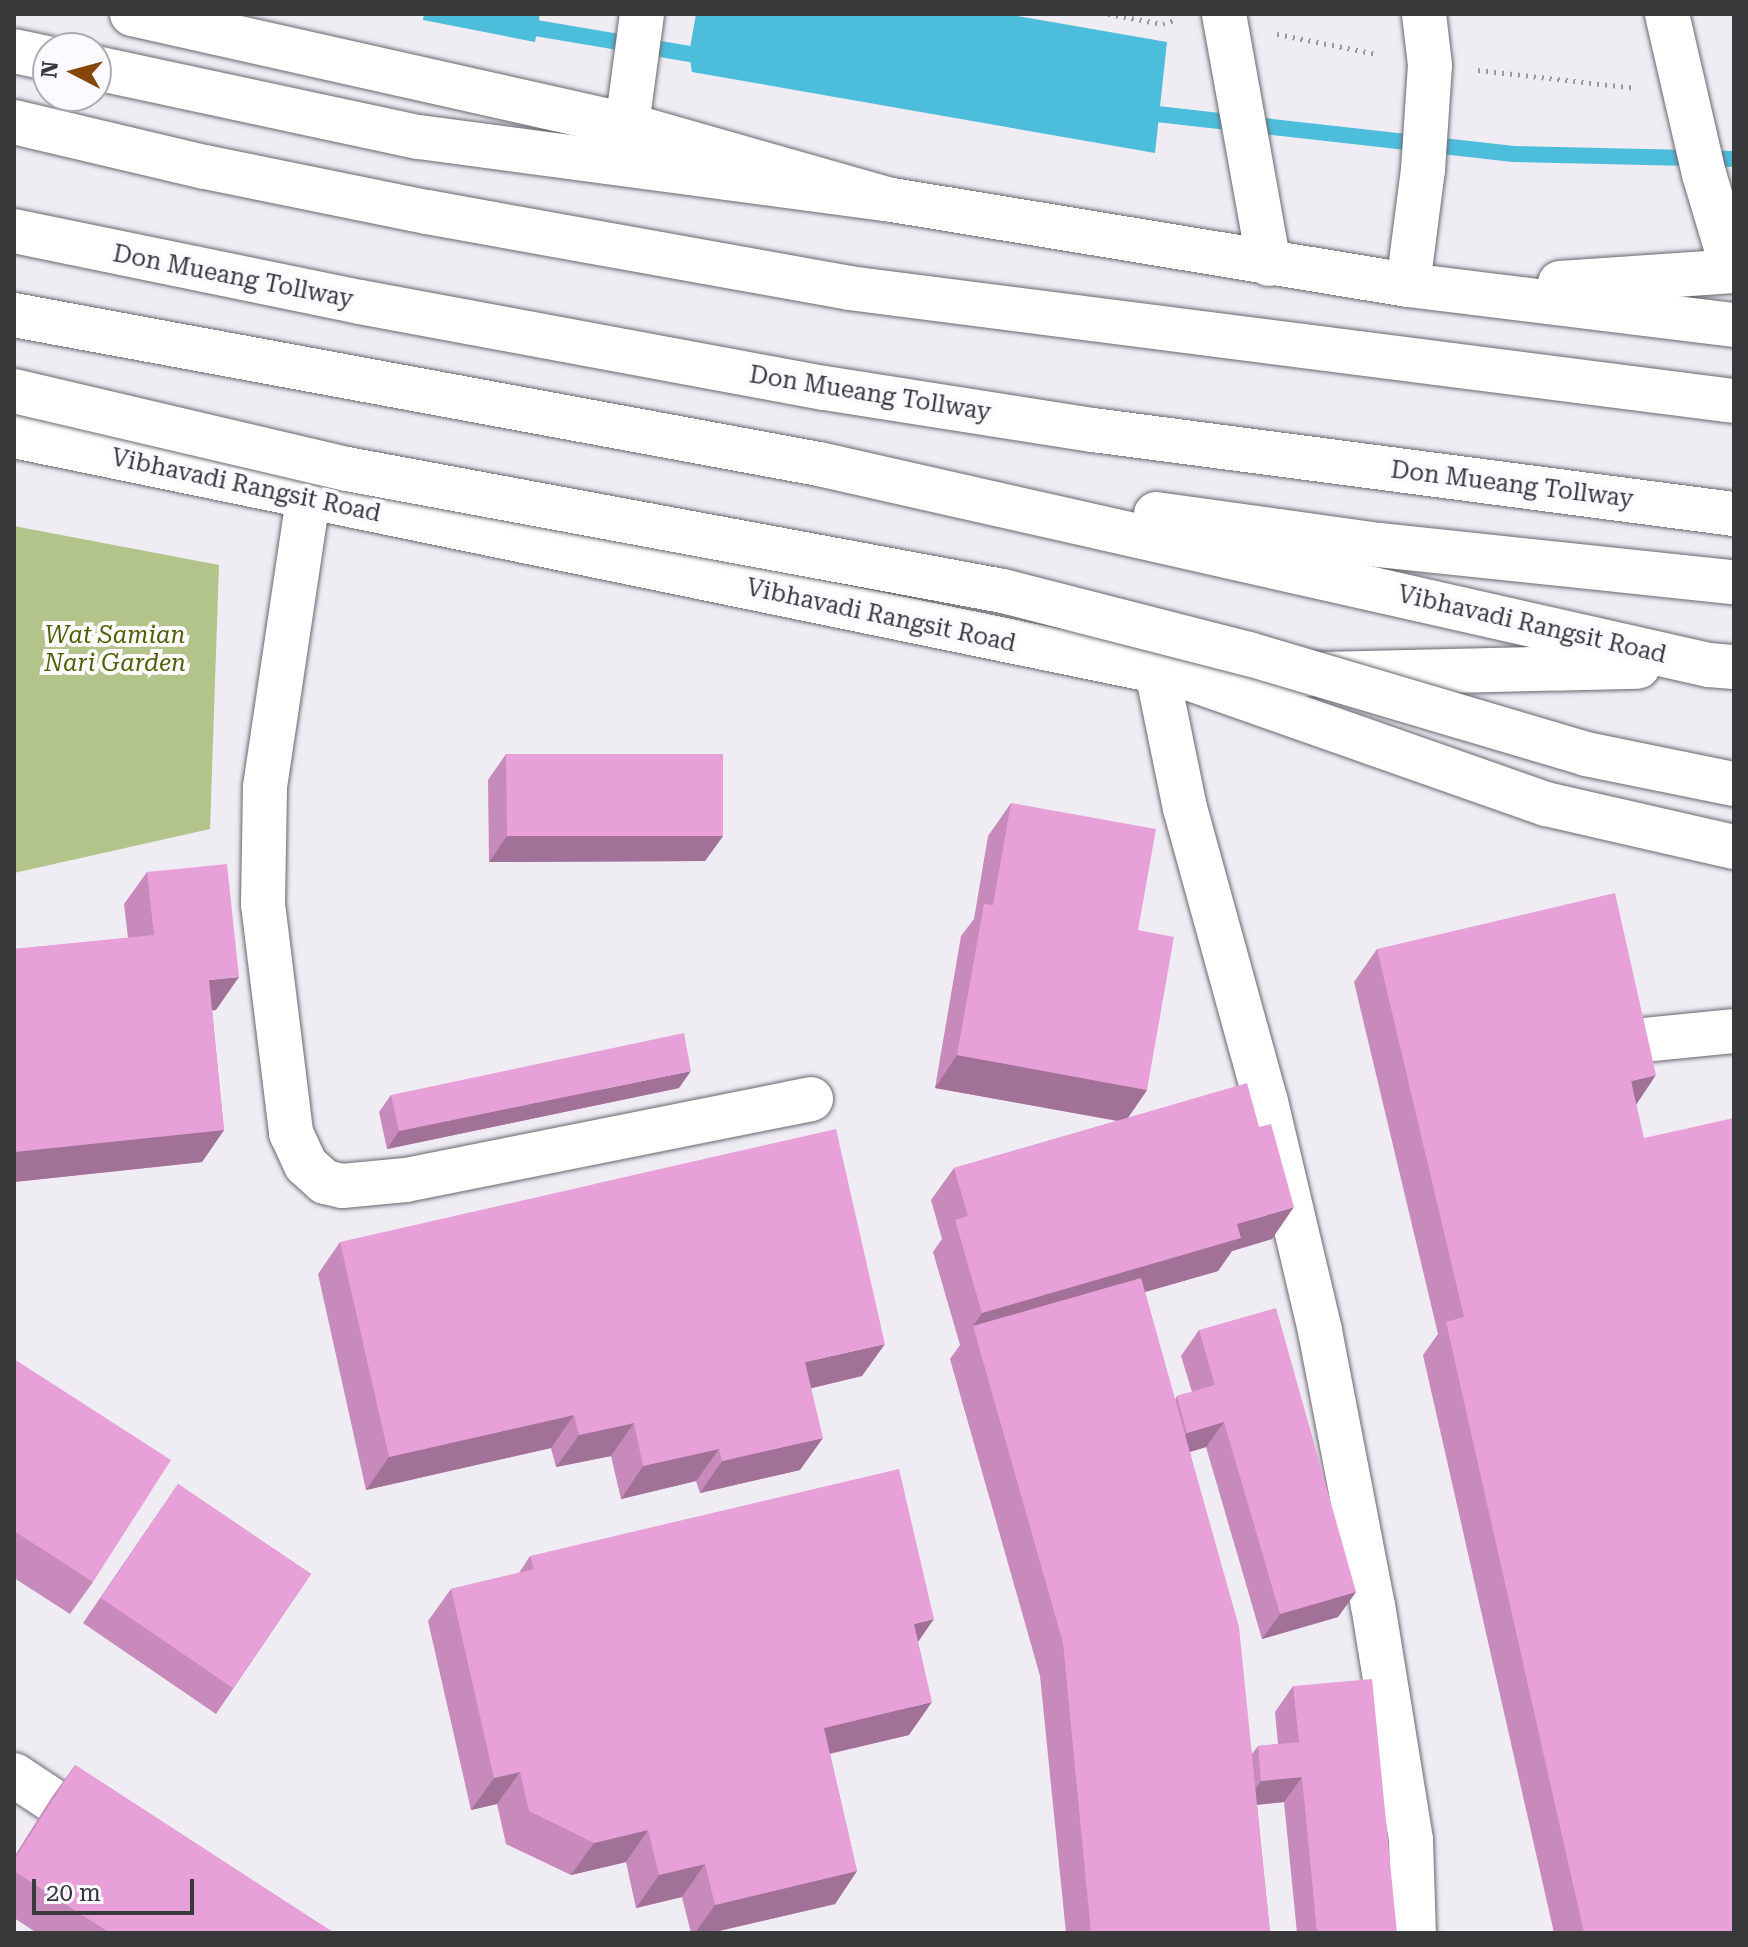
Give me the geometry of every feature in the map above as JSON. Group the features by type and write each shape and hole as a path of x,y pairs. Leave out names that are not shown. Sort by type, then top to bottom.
{"main road":[{"path":"132,14 207,22 627,125 886,199"},
{"path":"1423,287 1423,170 1430,65 1424,14"},
{"path":"1423,287 1734,271 1704,174 1667,14"},
{"path":"1212,18 1248,158 1269,264"},
{"path":"627,125 640,35"},
{"path":"112,71 419,137 886,199 1423,287 1734,325"},
{"path":"14,122 205,167 427,212 849,288 1734,401"},
{"name":"Don Mueang Tollway","path":"14,231 328,296 824,388 1093,430 1734,514"},
{"path":"14,303 367,376 1114,508 1379,545 1734,582"},
{"name":"Vibhavadi Rangsit Road","path":"14,315 819,464 1721,666"},
{"path":"14,391 347,469 1003,591 1249,654 1586,754 1734,784"},
{"name":"Vibhavadi Rangsit Road","path":"14,436 1168,686 1546,804 1734,847"},
{"path":"308,499 265,788 263,904 291,1133 306,1165 325,1182 342,1186 406,1180 811,1099"},
{"path":"1414,1933 1411,1840 1373,1605 1320,1331 1266,1102 1185,808 1168,686 1721,666"},
{"path":"1634,1041 1734,1031"},
{"path":"14,1775 133,1854"}],"path":[{"path":"1108,14 1163,24 1212,18"}],"green space":[{"name":"Wat Samian Nari Garden","path":"14,526 219,565 210,829 14,873"}],"water":[{"path":"424,14 540,14 535,42 423,20"},
{"path":"696,14 1006,14 1167,42 1155,153 692,72 689,54"}],"building":[{"path":"506,754 723,754 723,836 507,836"},
{"path":"1011,803 1156,829 1138,930 1174,937 1147,1090 957,1055 984,904 993,905"},
{"path":"227,864 239,977 209,980 224,1130 14,1152 14,949 154,935 147,872"},
{"path":"1615,893 1656,1075 1631,1081 1644,1138 1734,1118 1734,1933 1584,1933 1446,1322 1464,1317 1377,949"},
{"path":"684,1033 691,1071 399,1131 391,1095"},
{"path":"1247,1083 1259,1127 1271,1124 1294,1207 1237,1224 1241,1238 982,1313 955,1220 968,1216 954,1168"},
{"path":"836,1129 885,1344 805,1362 823,1438 722,1461 719,1449 643,1466 634,1423 579,1435 574,1415 389,1457 340,1242"},
{"path":"1141,1278 1239,1627 1270,1933 1091,1933 1063,1643 973,1326"},
{"path":"1276,1308 1356,1592 1280,1614 1224,1422 1187,1433 1177,1396 1215,1385 1199,1330"},
{"path":"14,1359 171,1460 93,1582 14,1531"},
{"path":"899,1469 934,1619 914,1624 932,1702 824,1728 857,1871 715,1905 705,1864 659,1875 648,1830 594,1843 529,1811 520,1772 494,1778 451,1589 534,1569 530,1556"},
{"path":"178,1484 311,1574 233,1688 101,1598"},
{"path":"1372,1679 1397,1933 1317,1933 1302,1777 1261,1781 1258,1746 1299,1742 1293,1686"},
{"path":"75,1765 334,1933 110,1933 14,1871 14,1860"}],"waterway":[{"path":"518,25 708,57"},
{"path":"1139,112 1514,154 1734,159"}]}
